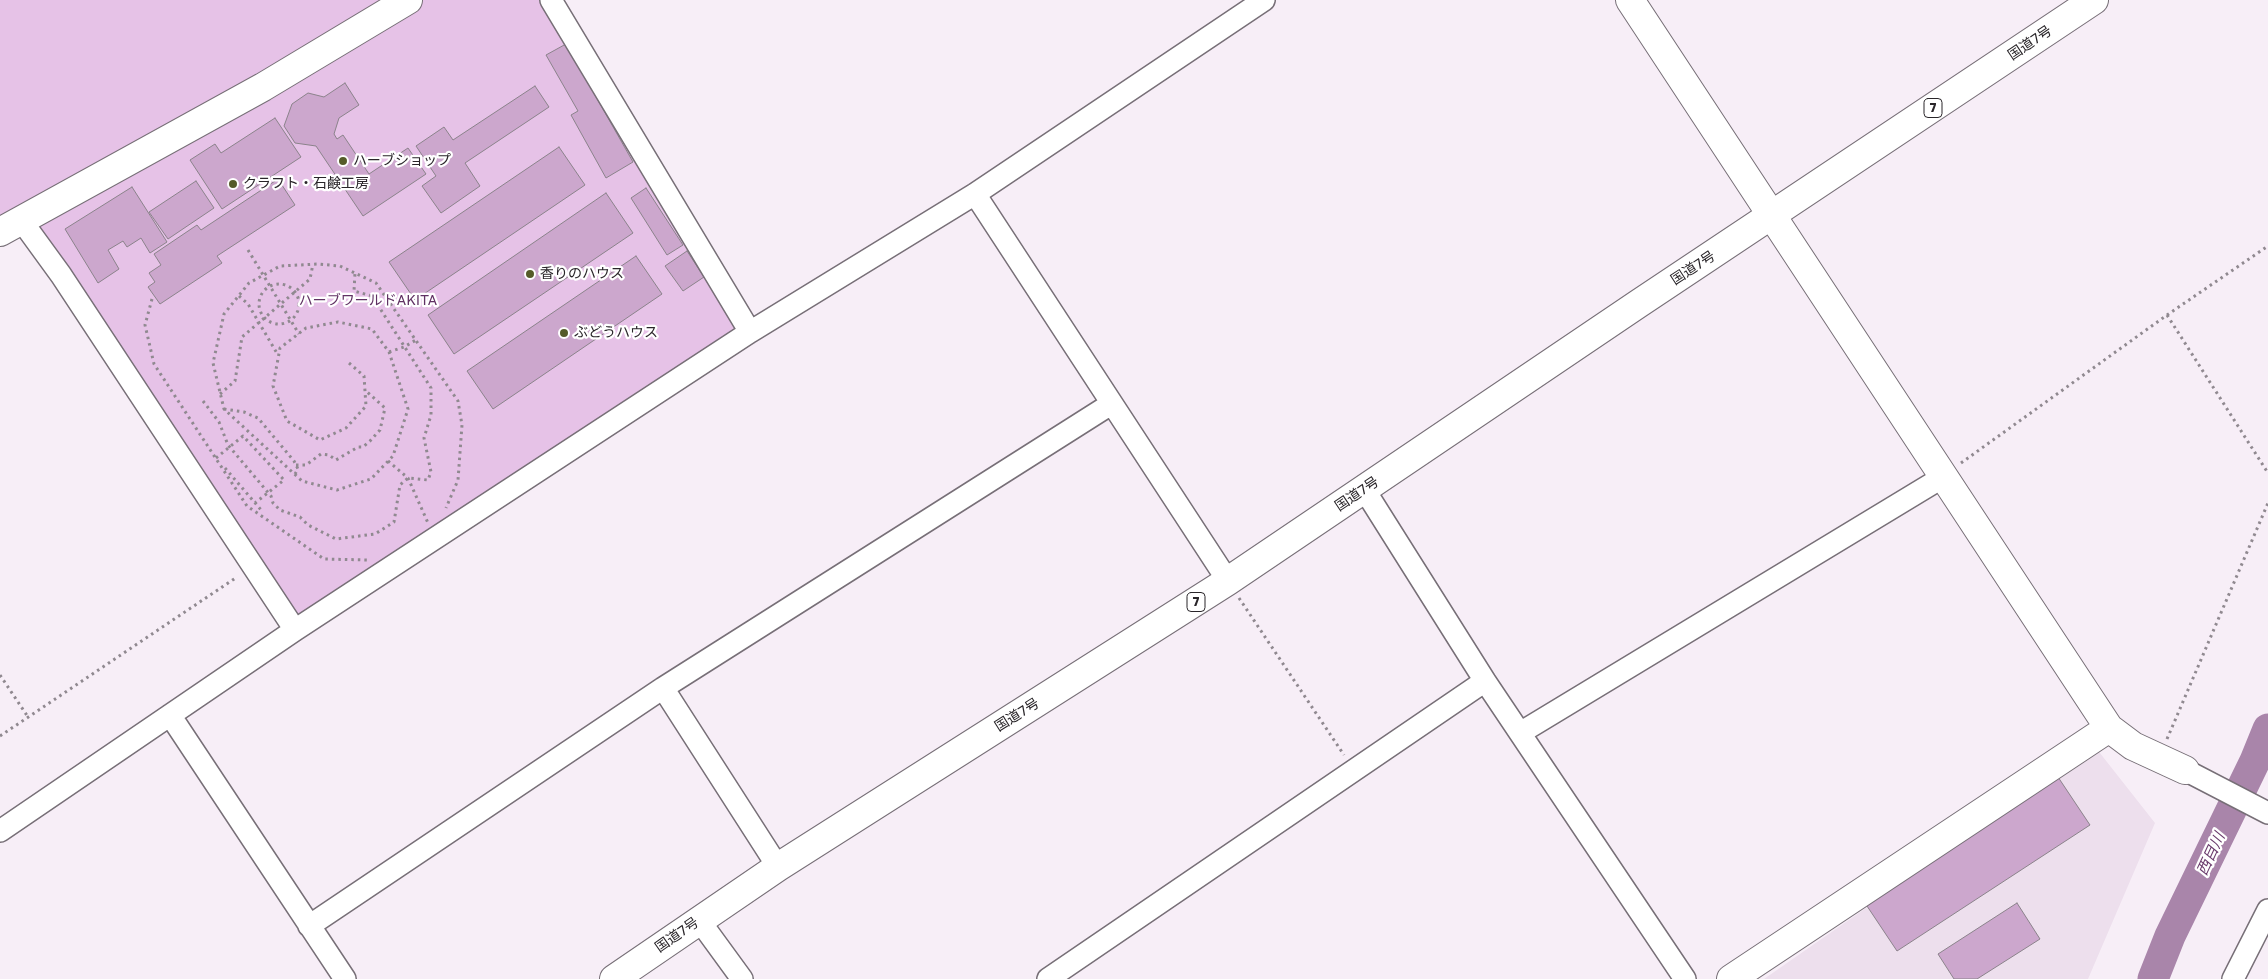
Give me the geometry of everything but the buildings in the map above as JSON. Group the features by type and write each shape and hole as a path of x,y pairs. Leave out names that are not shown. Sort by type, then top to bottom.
{"main road":[{"path":"11,226 263,87 408,0"},
{"path":"1630,0 2109,728 2133,746 2185,770"},
{"name":"国道7号","path":"614,979 778,867 1228,582 2094,0"},
{"path":"1731,979 2109,728"}],"street":[{"path":"551,0 750,332"},
{"path":"0,831 295,630 750,332 975,194 1264,0"},
{"path":"975,194 1228,582"},
{"path":"11,226 61,275 295,630"},
{"path":"309,926 663,688 1111,404"},
{"path":"1520,733 1943,477"},
{"path":"1364,489 1485,681 1685,979"},
{"path":"1048,979 1485,681"},
{"path":"663,688 778,867"},
{"path":"170,715 345,979"},
{"path":"2185,770 2268,813"},
{"path":"2233,979 2268,910"},
{"path":"699,920 742,979"}],"path":[{"path":"1943,477 2167,315 2268,246"},
{"path":"248,250 299,334"},
{"path":"220,394 235,381 242,337 310,279 313,264"},
{"path":"349,363 364,376 366,406 346,428 320,440 287,421 273,386 280,348 306,328 338,322 372,329 389,352 408,409 393,456 371,480 337,490 302,481 224,409 213,363 224,314 250,283 280,266 313,264 340,266 376,283 458,401 462,425 458,480 443,515"},
{"path":"203,401 218,422 229,447 268,492 273,503 280,510 300,517 308,525 336,539 375,534 394,522 400,485 408,478 428,480 431,472 424,438 431,415 430,388 372,296 354,291 355,273"},
{"path":"281,284 295,292 299,301 299,307 293,319 281,324 268,322 264,318 258,304 259,297 268,287 281,284"},
{"path":"239,296 248,304 279,356"},
{"path":"152,299 144,325 154,364 247,506 324,559 372,560"},
{"path":"2167,315 2268,473"},
{"path":"389,352 404,347 416,340"},
{"path":"296,465 306,465 320,454 329,455 336,460 358,448 364,447 370,441 380,430 385,408 365,390"},
{"path":"224,409 244,412 258,418 296,465 298,469 295,474"},
{"path":"216,458 243,436 284,480 255,503"},
{"path":"216,458 262,511"},
{"path":"388,461 408,478 431,531"},
{"path":"2160,758 2268,503"},
{"path":"0,736 252,566"},
{"path":"1228,582 1354,770"},
{"path":"0,675 28,717"}],"shaded area":[{"path":"2096,748 2155,823 2088,979 1764,979"}],"green space":[{"path":"0,0 390,0 0,222"},
{"name":"ハーブワールドAKITA","path":"423,0 541,0 742,332 296,622 34,224 255,100"}],"waterway":[{"name":"西目川","path":"2153,979 2170,936 2255,761 2268,729"}],"place":[{"name":"ハーブショップ","path":"343,161"},
{"name":"クラフト・石鹸工房","path":"233,184"},
{"name":"香りのハウス","path":"530,274"},
{"name":"ぶどうハウス","path":"564,333"}]}
